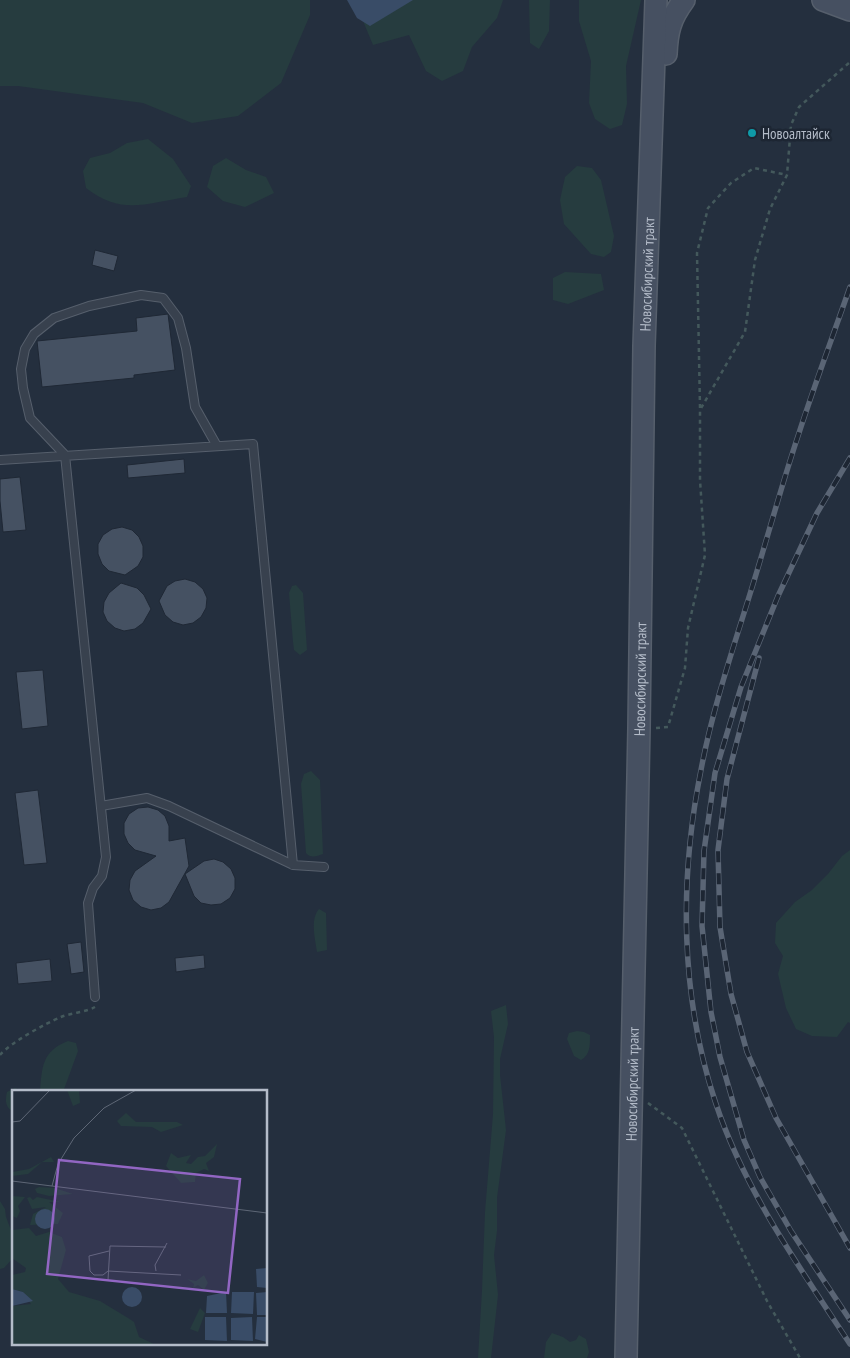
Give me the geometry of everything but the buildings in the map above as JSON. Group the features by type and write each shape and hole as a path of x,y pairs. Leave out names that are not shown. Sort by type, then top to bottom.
{"main road":[{"name":"Новосибирский тракт","path":"626,1358 646,303 656,0"},
{"path":"646,303 653,255 667,36 675,12 684,0"},
{"path":"823,0 850,10"}],"lane":[{"path":"95,997 88,903 93,888 102,876 106,857 65,455 30,418 22,388 21,369 25,349 34,334 54,318 89,306 141,294 163,298 178,318 186,348 195,407 217,446"},
{"path":"0,460 253,444 293,865"},
{"path":"101,806 147,798 170,806 293,865 324,867"}],"path":[{"path":"700,410 745,332 755,260 770,209 787,175 791,124 799,107 850,62"},
{"path":"639,728 668,727 685,668 688,628 705,555 700,480 697,253 708,208 731,183 754,168 787,175"},
{"path":"0,1055 24,1036 60,1017 95,1008 95,997"},
{"path":"631,1090 682,1128 767,1301 800,1358"}],"green space":[{"path":"0,0 310,0 310,15 281,83 238,116 192,123 143,103 18,86 0,86"},
{"path":"364,0 503,0 497,18 472,47 463,71 442,81 426,71 409,35 373,45 363,21"},
{"path":"529,0 550,0 549,31 539,49 530,43"},
{"path":"579,0 641,0 626,66 627,104 622,125 610,129 595,119 589,103 591,61 579,21"},
{"path":"148,139 173,159 191,186 187,197 147,204 123,205 99,197 86,188 83,171 90,158 110,153 127,143"},
{"path":"226,158 246,170 266,177 274,193 245,207 223,201 207,187 213,166"},
{"path":"577,166 592,168 601,180 614,236 611,252 604,257 591,254 564,224 560,200 565,177"},
{"path":"565,272 601,274 604,290 568,304 553,300 553,278"},
{"path":"296,585 303,593 307,650 300,655 294,650 289,593 292,586"},
{"path":"311,771 320,780 323,854 314,856 306,853 301,784 304,774"},
{"path":"850,850 850,1023 848,1022 837,1037 812,1036 796,1029 786,1008 778,974 783,956 775,943 776,923 795,902 812,890 842,856"},
{"path":"319,909 326,913 327,950 317,952 314,924 316,913"},
{"path":"506,1005 508,1024 500,1059 500,1075 506,1130 497,1198 497,1231 494,1255 498,1295 491,1358 478,1358 485,1212 493,1114 494,1037 491,1011"},
{"path":"577,1031 590,1035 588,1053 581,1060 574,1056 567,1039 569,1033"},
{"path":"68,1041 76,1043 78,1051 64,1090 40,1090 45,1061 48,1055 59,1045"},
{"path":"15,1088 20,1090 12,1090 12,1112 6,1104 7,1092"},
{"path":"0,1201 5,1209 12,1233 12,1259 4,1268 0,1269"},
{"path":"552,1333 570,1342 576,1340 579,1335 586,1339 589,1352 587,1358 544,1358 546,1342"}],"water":[{"path":"347,0 413,0 370,26 357,18"}],"railway":[{"path":"850,287 792,454 718,698 706,746 694,812 687,896 687,938 695,1022 716,1104 742,1168 758,1198 793,1258 850,1344"},
{"path":"850,458 817,513 778,596 741,687 715,773 704,851 702,926 711,1012 720,1057 744,1140 760,1177 791,1231 850,1320"},
{"path":"759,658 727,779 718,850 720,927 731,994 747,1052 776,1118 850,1248"}],"place":[{"name":"Новоалтайск","path":"752,133"}]}
